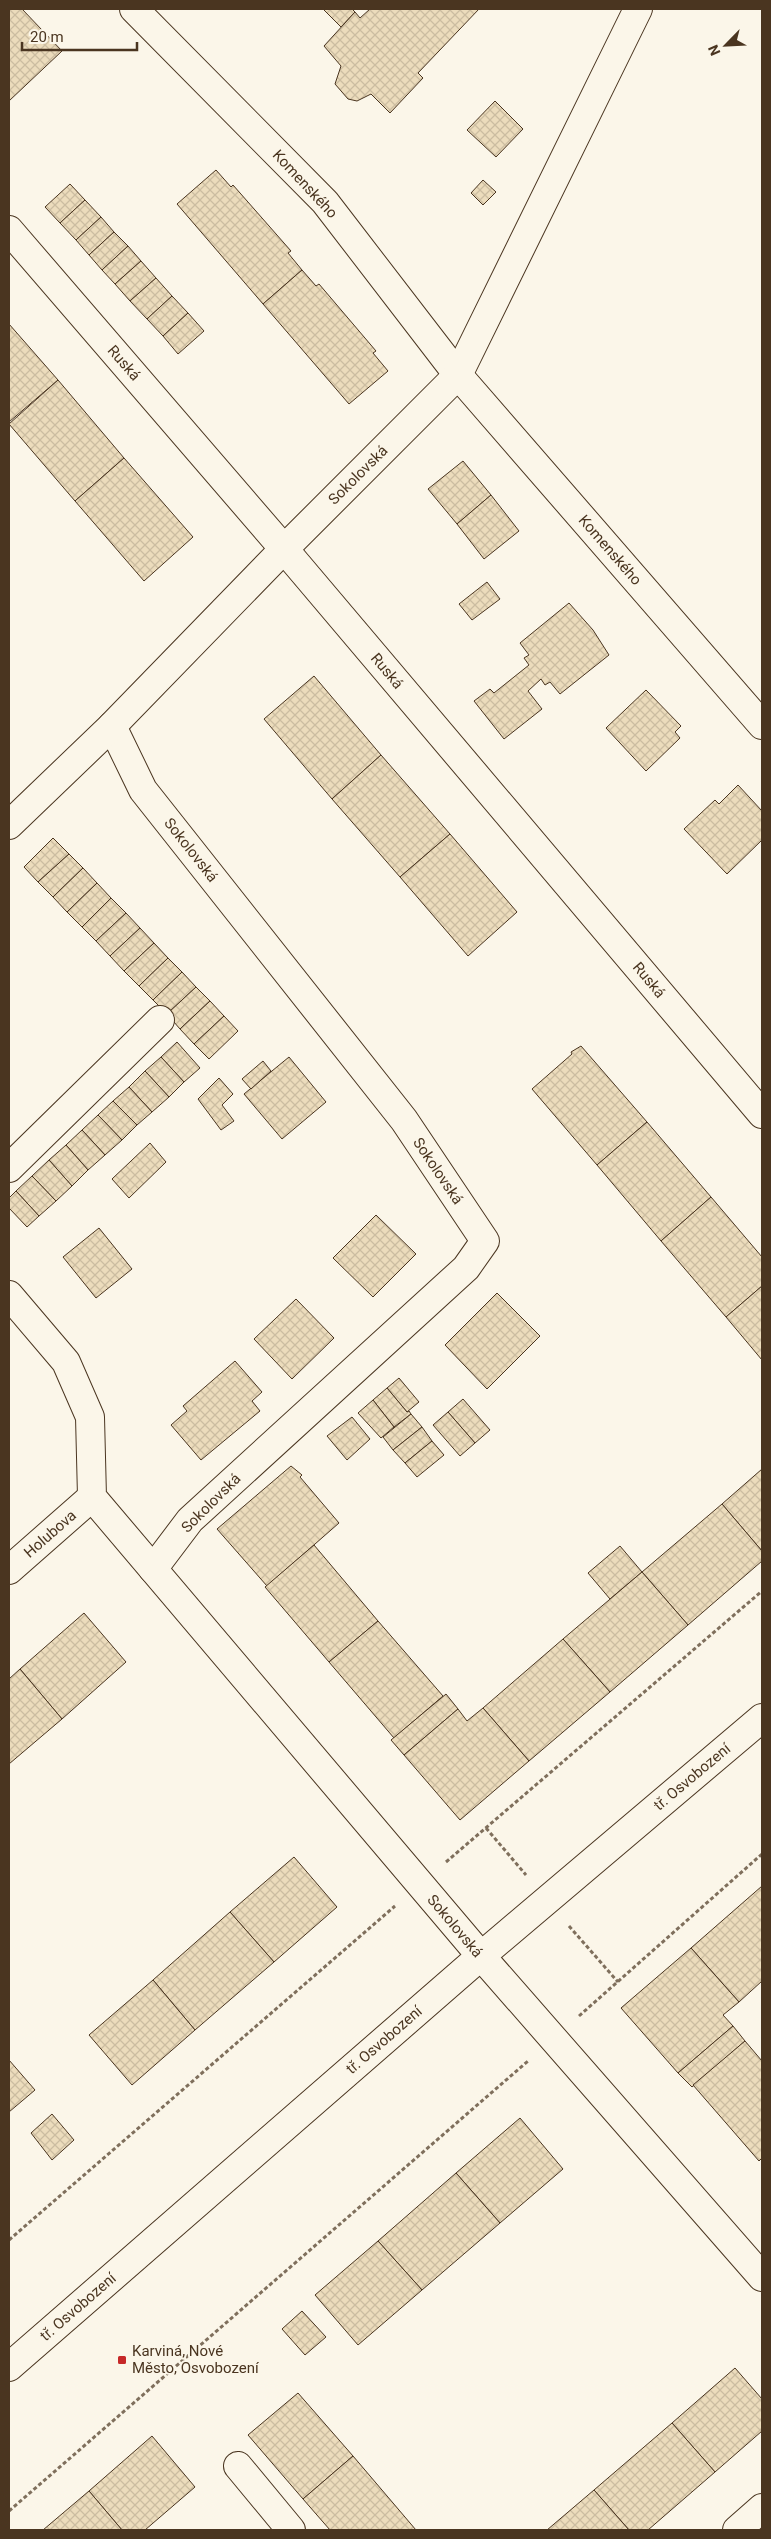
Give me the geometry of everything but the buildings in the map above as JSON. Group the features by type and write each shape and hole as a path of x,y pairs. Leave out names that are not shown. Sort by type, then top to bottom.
{"street":[{"name":"Komenského","path":"134,9 325,202 458,375 762,725"},
{"path":"458,375 638,9"},
{"name":"Ruská","path":"9,230 284,549 762,1114"},
{"name":"Sokolovská","path":"9,825 112,726 284,549 458,375"},
{"name":"Sokolovská","path":"112,726 143,790 404,1120 486,1241 466,1268 190,1520 153,1569"},
{"path":"9,1168 160,1020"},
{"path":"9,1295 66,1362 90,1417 92,1497"},
{"name":"Sokolovská","path":"92,1497 481,1956 762,2277"},
{"name":"Holubova","path":"9,1570 92,1497"},
{"name":"tř. Osvobození","path":"9,2368 481,1956 762,1718"},
{"path":"238,2466 291,2530"},
{"path":"737,2530 762,2508"}],"path":[{"path":"9,2240 762,1591"},
{"path":"9,2511 553,2039 762,1854"}],"place":[{"name":"Karviná, Nové Město, Osvobození","path":"122,2360"}]}
